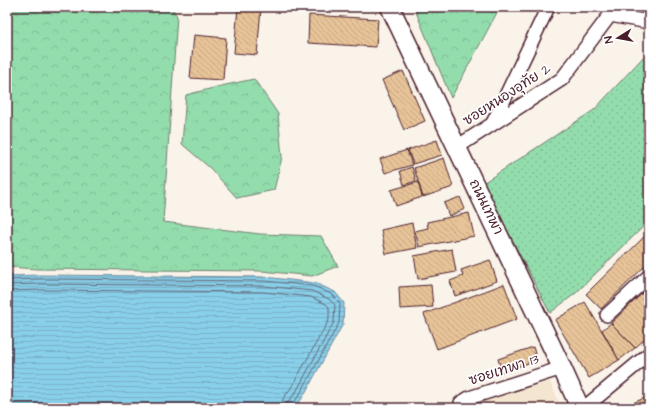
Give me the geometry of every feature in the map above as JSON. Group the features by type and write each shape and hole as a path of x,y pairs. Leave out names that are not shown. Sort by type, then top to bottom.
{"street":[{"name":"ถนนเทพา","path":"390,7 580,408"},
{"path":"493,123 548,7"},
{"name":"ซอยหนองอุทัย 2","path":"457,147 562,79 611,11"},
{"path":"611,11 649,22"},
{"path":"606,315 649,276"},
{"path":"584,408 649,354"},
{"name":"ซอยเทพา 13","path":"460,408 461,403 469,398 562,368"}],"shaded area":[{"path":"550,381 561,408 469,408 470,405"}],"green space":[{"path":"7,7 171,7 177,16 163,222 260,234 321,236 338,266 312,276 262,271 38,269 7,267"},
{"path":"414,7 500,7 451,98"},
{"path":"646,54 649,56 649,221 576,293 550,313 483,183 594,110"},
{"path":"254,79 278,114 282,157 274,190 237,198 210,168 182,144 186,95"}],"water":[{"path":"7,276 265,277 315,283 335,292 344,303 343,324 303,397 295,408 7,408"}],"building":[{"path":"238,7 261,8 257,55 234,53"},
{"path":"309,15 378,19 376,47 308,43"},
{"path":"194,35 226,38 223,80 190,78"},
{"path":"403,71 425,121 404,130 382,80"},
{"path":"437,140 442,155 413,164 408,150"},
{"path":"407,150 412,165 385,173 380,159"},
{"path":"444,158 453,187 423,197 414,168"},
{"path":"412,167 416,181 404,185 400,171"},
{"path":"418,182 422,197 396,206 391,190"},
{"path":"460,197 465,209 449,216 444,203"},
{"path":"469,213 474,236 419,247 415,231 428,228 427,222"},
{"path":"412,223 417,248 386,254 381,230"},
{"path":"649,232 649,262 601,309 586,294"},
{"path":"452,249 456,272 418,279 414,256"},
{"path":"490,260 497,281 455,296 450,281 463,276 461,270"},
{"path":"504,284 517,319 437,349 424,314"},
{"path":"431,285 433,307 400,309 399,287"},
{"path":"649,287 649,335 635,348 611,323"},
{"path":"585,302 619,360 589,378 555,320"},
{"path":"611,323 635,348 619,360 602,330"},
{"path":"533,347 537,360 502,372 498,359"},
{"path":"649,396 649,408 627,408 626,406"}]}
